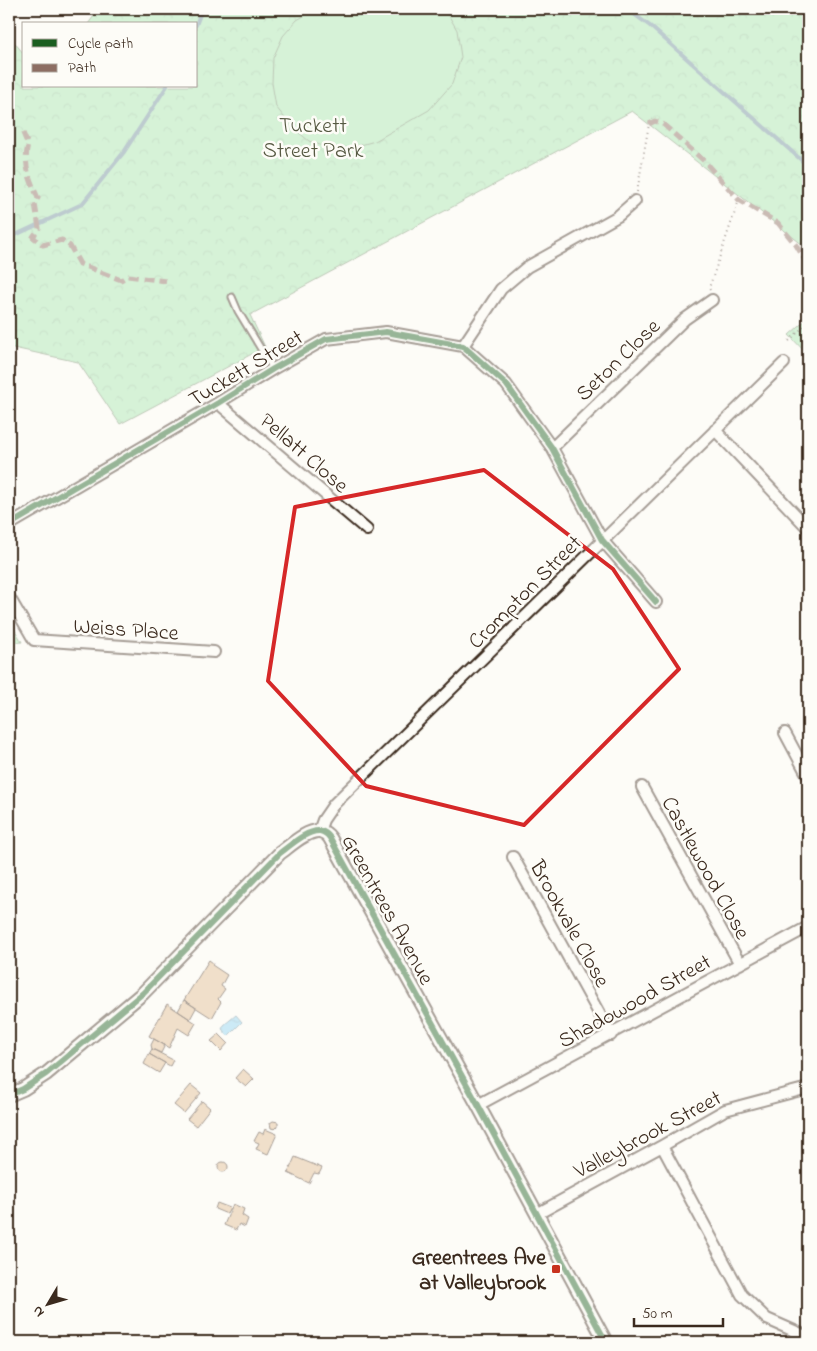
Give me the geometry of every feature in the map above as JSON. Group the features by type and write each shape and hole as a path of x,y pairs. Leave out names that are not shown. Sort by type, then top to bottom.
{"street":[{"path":"635,201 618,216 527,266 501,290 463,346 506,384 552,448 602,540 656,602"},
{"name":"Seton Close","path":"552,448 685,319 712,300"},
{"name":"Tuckett Street","path":"9,525 326,339 386,332 463,346"},
{"name":"Crompton Street","path":"319,831 334,804 784,363"},
{"name":"Pellatt Close","path":"218,403 367,530"},
{"path":"715,430 808,528"},
{"name":"Weiss Place","path":"9,596 34,640 214,652"},
{"path":"785,733 808,776"},
{"name":"Castlewood Close","path":"642,787 740,964"},
{"name":"Greentrees Avenue","path":"9,1095 23,1089 46,1074 143,993 280,853 304,835 319,831 325,833 330,838 478,1105 606,1342"},
{"name":"Brookvale Close","path":"513,857 611,1035"},
{"name":"Shadowood Street","path":"478,1105 611,1035 808,927"},
{"name":"Valleybrook Street","path":"537,1214 725,1110 808,1088"},
{"path":"662,1146 742,1294 767,1319 808,1337"}],"lane":[{"path":"232,297 238,311 272,369"}],"path":[{"path":"635,201 649,124"},
{"path":"712,300 709,288 739,200"},
{"path":"789,341 808,322"}],"highlighted area":[{"path":"484,470 613,569 679,669 524,825 366,786 268,681 295,507"}],"green space":[{"name":"Tuckett Street Park","path":"99,9 808,9 808,249 632,111 250,315 265,347 120,424 78,362 9,347 9,36 22,52 22,88 198,88 198,22 89,22"},
{"path":"316,9 445,9 457,30 461,57 452,84 429,110 375,141 350,148 328,148 309,141 292,127 276,107 272,83 273,58 283,36 297,20"},
{"path":"808,318 808,355 789,335"},
{"path":"9,620 22,642 9,643"}],"water":[{"path":"236,1015 242,1022 228,1036 222,1029"}],"building":[{"path":"209,960 213,963 212,965 227,975 221,986 225,989 218,999 221,1002 212,1018 184,1000"},
{"path":"184,1000 196,1008 190,1019 178,1011"},
{"path":"167,1004 196,1023 189,1035 178,1028 169,1048 149,1036"},
{"path":"219,1034 228,1043 221,1051 211,1041"},
{"path":"154,1039 165,1045 161,1053 152,1049 151,1045"},
{"path":"152,1049 173,1060 170,1066 149,1054"},
{"path":"149,1054 165,1063 159,1073 144,1064"},
{"path":"243,1069 254,1079 246,1087 235,1078"},
{"path":"191,1085 201,1093 184,1113 174,1105"},
{"path":"202,1101 210,1108 196,1126 187,1119"},
{"path":"273,1121 278,1122 278,1126 275,1129 271,1128 270,1123"},
{"path":"265,1129 277,1134 268,1154 256,1149 259,1143 254,1141 259,1132 263,1134"},
{"path":"295,1157 322,1168 319,1174 314,1173 309,1183 288,1173"},
{"path":"223,1162 228,1167 223,1172 218,1167"},
{"path":"217,1203 230,1208 227,1214 215,1209"},
{"path":"233,1204 244,1209 242,1215 248,1219 245,1227 239,1224 236,1230 224,1225"}],"waterway":[{"path":"197,22 202,9"},
{"path":"627,9 650,26 808,166"},
{"path":"9,238 82,204 124,152 166,88"}],"marked path":[{"path":"649,124 655,121 663,124 704,161 739,200 778,223 796,245 808,265"},
{"path":"23,133 28,145 26,159 28,172 38,198 35,204 39,228 33,237 43,245 62,240 70,246 80,264 121,280 127,276 166,281"}],"cycle path":[{"path":"9,525 326,339 386,332 463,346 506,384 552,448 602,540 656,602"},
{"path":"9,1095 23,1089 46,1074 143,993 280,853 309,833 315,831 323,832 330,838 478,1105 606,1342"}],"place":[{"name":"Greentrees Ave at Valleybrook","path":"556,1269"}]}
